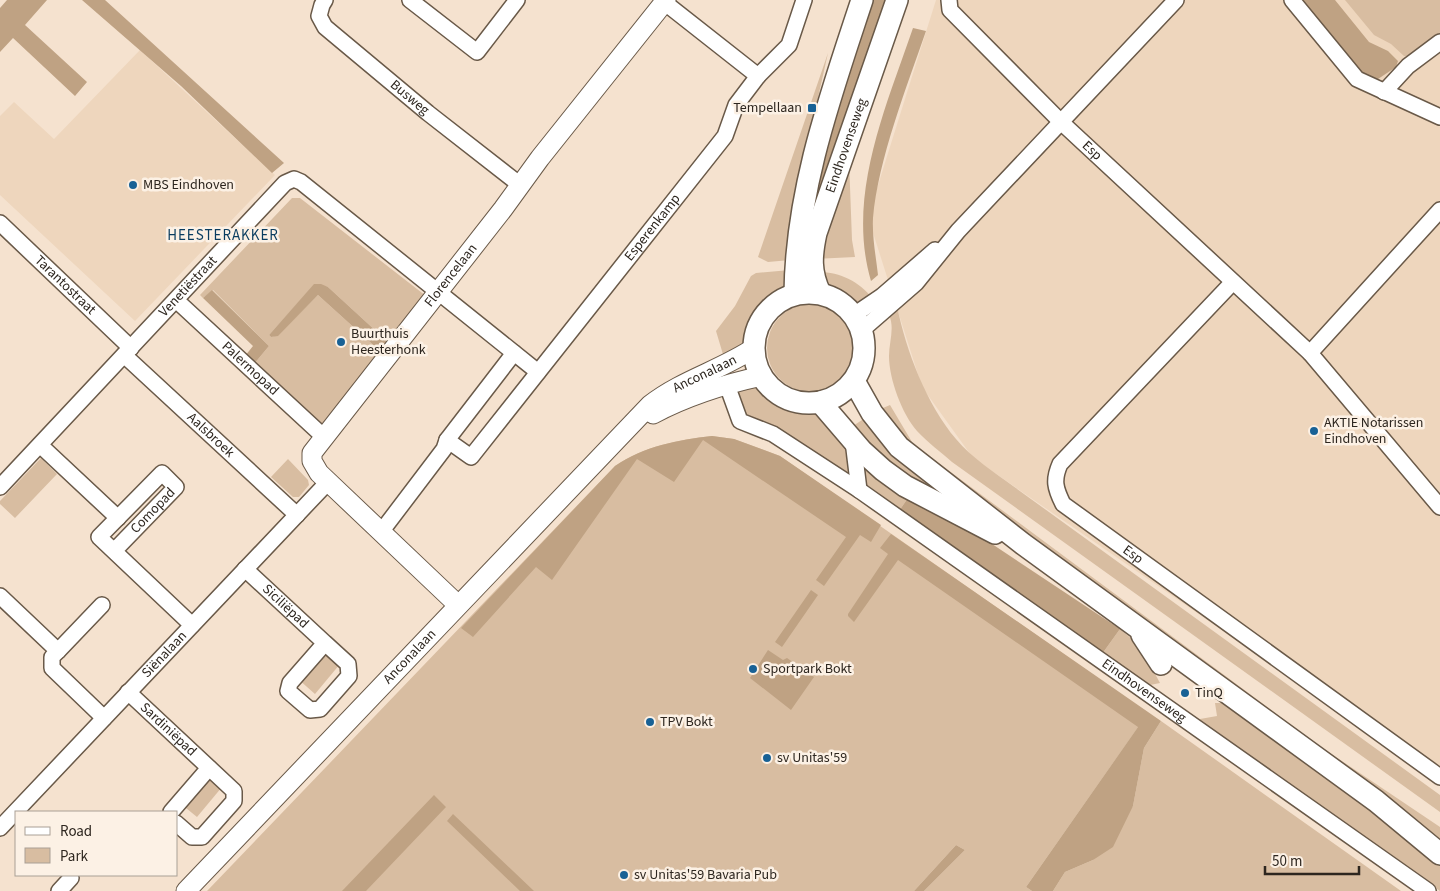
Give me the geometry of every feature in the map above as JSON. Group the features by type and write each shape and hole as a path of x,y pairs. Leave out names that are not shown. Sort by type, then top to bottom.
{"main road":[{"name":"Eindhovenseweg","path":"795,294 798,232 808,173 862,0"},
{"name":"Eindhovenseweg","path":"820,293 811,267 816,233 897,0"},
{"path":"820,293 839,301 858,323 864,357 854,381 839,394 820,402 804,403 787,398 773,389 762,376 756,362 754,348 757,330 766,314 779,302 795,294 820,293"},
{"path":"854,381 872,413 899,447 1023,544 1376,801 1440,854"},
{"path":"820,402 853,441 883,470 905,486 991,531 1023,544"},
{"path":"1133,623 1161,664"}],"street":[{"name":"Busweg","path":"326,0 322,4 319,16 325,26 428,113 519,184"},
{"path":"410,0 477,52 518,0"},
{"name":"Esperenkamp","path":"447,440 472,457 725,136 736,105 758,76 789,45 804,0"},
{"name":"Esp","path":"948,0 950,10 1061,122 1232,283 1310,353 1440,508"},
{"path":"858,323 916,283 958,230 1176,0"},
{"path":"1292,0 1357,79 1440,117"},
{"name":"Florencelaan","path":"458,605 328,482 314,467 312,453 503,209 519,184 665,1"},
{"path":"665,1 758,76"},
{"path":"1384,92 1408,66 1440,42"},
{"name":"Venetiëstraat","path":"0,487 285,183 294,179 301,182 438,293"},
{"path":"1310,353 1440,210"},
{"name":"Tarantostraat","path":"0,223 128,352"},
{"name":"Esp","path":"1232,283 1060,464 1055,475 1054,487 1063,504 1440,777"},
{"path":"438,293 538,372"},
{"name":"Palermopad","path":"176,300 324,437"},
{"name":"Anconalaan","path":"186,891 633,421 660,397 700,375 722,367 754,348"},
{"name":"Aalsbroek","path":"128,352 297,514"},
{"path":"381,532 444,449 447,440 514,353"},
{"name":"Anconalaan","path":"633,421 645,418 673,404 727,385 762,376"},
{"name":"Eindhovenseweg","path":"727,385 740,421 773,434 859,490 1428,891"},
{"path":"853,441 859,490"},
{"name":"Comopad","path":"40,445 118,518"},
{"name":"Comopad","path":"114,551 176,487 162,473 99,537 192,625"},
{"name":"Siënalaan","path":"16,811 328,482"},
{"name":"Siciliëpad","path":"245,569 325,643"},
{"path":"0,596 58,651"},
{"path":"102,605 52,657 52,668 104,718"},
{"name":"Sardiniëpad","path":"128,692 234,792 234,801 202,837 192,836 178,825"},
{"name":"Sardiniëpad","path":"172,811 209,768"},
{"name":"Siënalaan","path":"0,828 15,812"},
{"path":"59,891 71,878"}],"shaded area":[{"path":"7,0 47,0 25,25 87,82 75,96 13,38 0,52 0,8"},
{"path":"82,0 105,0 284,163 272,173 181,86"},
{"path":"866,0 889,0 809,232 801,232"},
{"path":"936,0 1440,0 1440,781 973,458 922,387 868,217"},
{"path":"1298,0 1335,0 1369,42 1388,51 1398,61 1396,67 1378,79 1360,77"},
{"path":"913,28 926,31 894,123 881,172 873,218 878,275 871,281 865,249 863,217 866,184 881,120"},
{"name":"MBS Eindhoven","path":"140,50 275,175 135,321 0,195 0,116 14,102 54,139"},
{"path":"314,284 328,287 389,343 381,352 318,295 278,336 271,337 269,335"},
{"path":"212,290 269,346 254,364 245,356 253,346 203,298"},
{"path":"712,436 734,439 780,456 881,525 871,542 860,535 824,586 816,580 846,537 703,440 674,482 637,459 552,580 536,567 473,637 461,628 615,466 649,449"},
{"path":"910,495 968,528 1120,629 1102,654 899,511"},
{"path":"891,534 1161,721 1144,748 1133,806 1113,847 1093,860 1065,872 1053,891 1032,891 1026,887 1138,727 898,560 854,622 848,614 888,554 880,548"},
{"path":"811,590 818,595 782,647 775,642"},
{"path":"768,650 783,660 787,658 814,677 791,710 750,678"},
{"path":"434,795 446,807 366,891 342,891"},
{"path":"453,814 534,891 520,891 447,821"},
{"path":"956,845 965,850 924,891 914,891"}],"green space":[{"path":"1345,0 1440,0 1440,33 1410,56 1404,56 1391,44 1374,35"},
{"path":"828,53 808,142 790,260 768,262 758,257"},
{"path":"849,160 852,240 855,257 814,259"},
{"path":"292,198 300,198 426,296 389,343 328,287 314,285 269,335 271,337 278,335 318,295 381,352 322,427 254,364 269,346 213,290 203,298 200,295"},
{"path":"790,270 789,290 773,300 761,312 752,327 748,345 725,361 716,331 735,306 751,276 756,273"},
{"path":"819,272 827,272 849,279 862,287 872,298 864,304 849,301 832,290"},
{"path":"802,304 820,304 836,311 848,323 855,339 855,357 848,373 836,385 820,392 802,392 786,385 774,373 767,357 767,339 774,323 786,311"},
{"path":"897,306 912,359 927,394 956,439 969,452 991,470 1440,795 1440,812 952,462 925,439 911,424 906,415 897,396 891,375 889,356 892,325 889,315"},
{"path":"756,384 786,404 818,412 910,495 899,511 777,428 745,414 736,392"},
{"path":"890,405 912,442 900,439 876,411"},
{"path":"868,416 987,520 898,475 850,428"},
{"name":"Sportpark Bokt","path":"712,436 734,439 780,456 1148,713 1026,887 1032,891 924,891 965,850 956,845 914,891 207,891 615,466 649,449"},
{"path":"913,447 921,450 1321,747 1440,827 1440,842 931,466"},
{"path":"41,458 57,474 15,518 0,504 0,501"},
{"path":"288,459 308,480 309,485 299,497 293,497 271,477"},
{"path":"1120,629 1140,646 1160,683 1145,686 1102,654"},
{"path":"324,650 340,664 315,694 298,679"},
{"path":"1215,703 1230,703 1237,706 1440,863 1440,891 1201,725 1200,719 1217,716"},
{"path":"1161,721 1401,891 1053,891 1065,872 1093,860 1133,806 1144,748"},
{"path":"207,774 222,787 197,817 181,804"}],"place":[{"name":"Tempellaan","path":"812,108"},
{"name":"MBS Eindhoven","path":"133,185"},
{"name":"Buurthuis Heesterhonk","path":"341,342"},
{"name":"AKTIE Notarissen Eindhoven","path":"1314,431"},
{"name":"Sportpark Bokt","path":"753,669"},
{"name":"TinQ","path":"1185,693"},
{"name":"TPV Bokt","path":"650,722"},
{"name":"sv Unitas'59","path":"767,758"},
{"name":"sv Unitas'59 Bavaria Pub","path":"624,875"}],"district":[{"name":"HEESTERAKKER","path":"223,235"}]}
